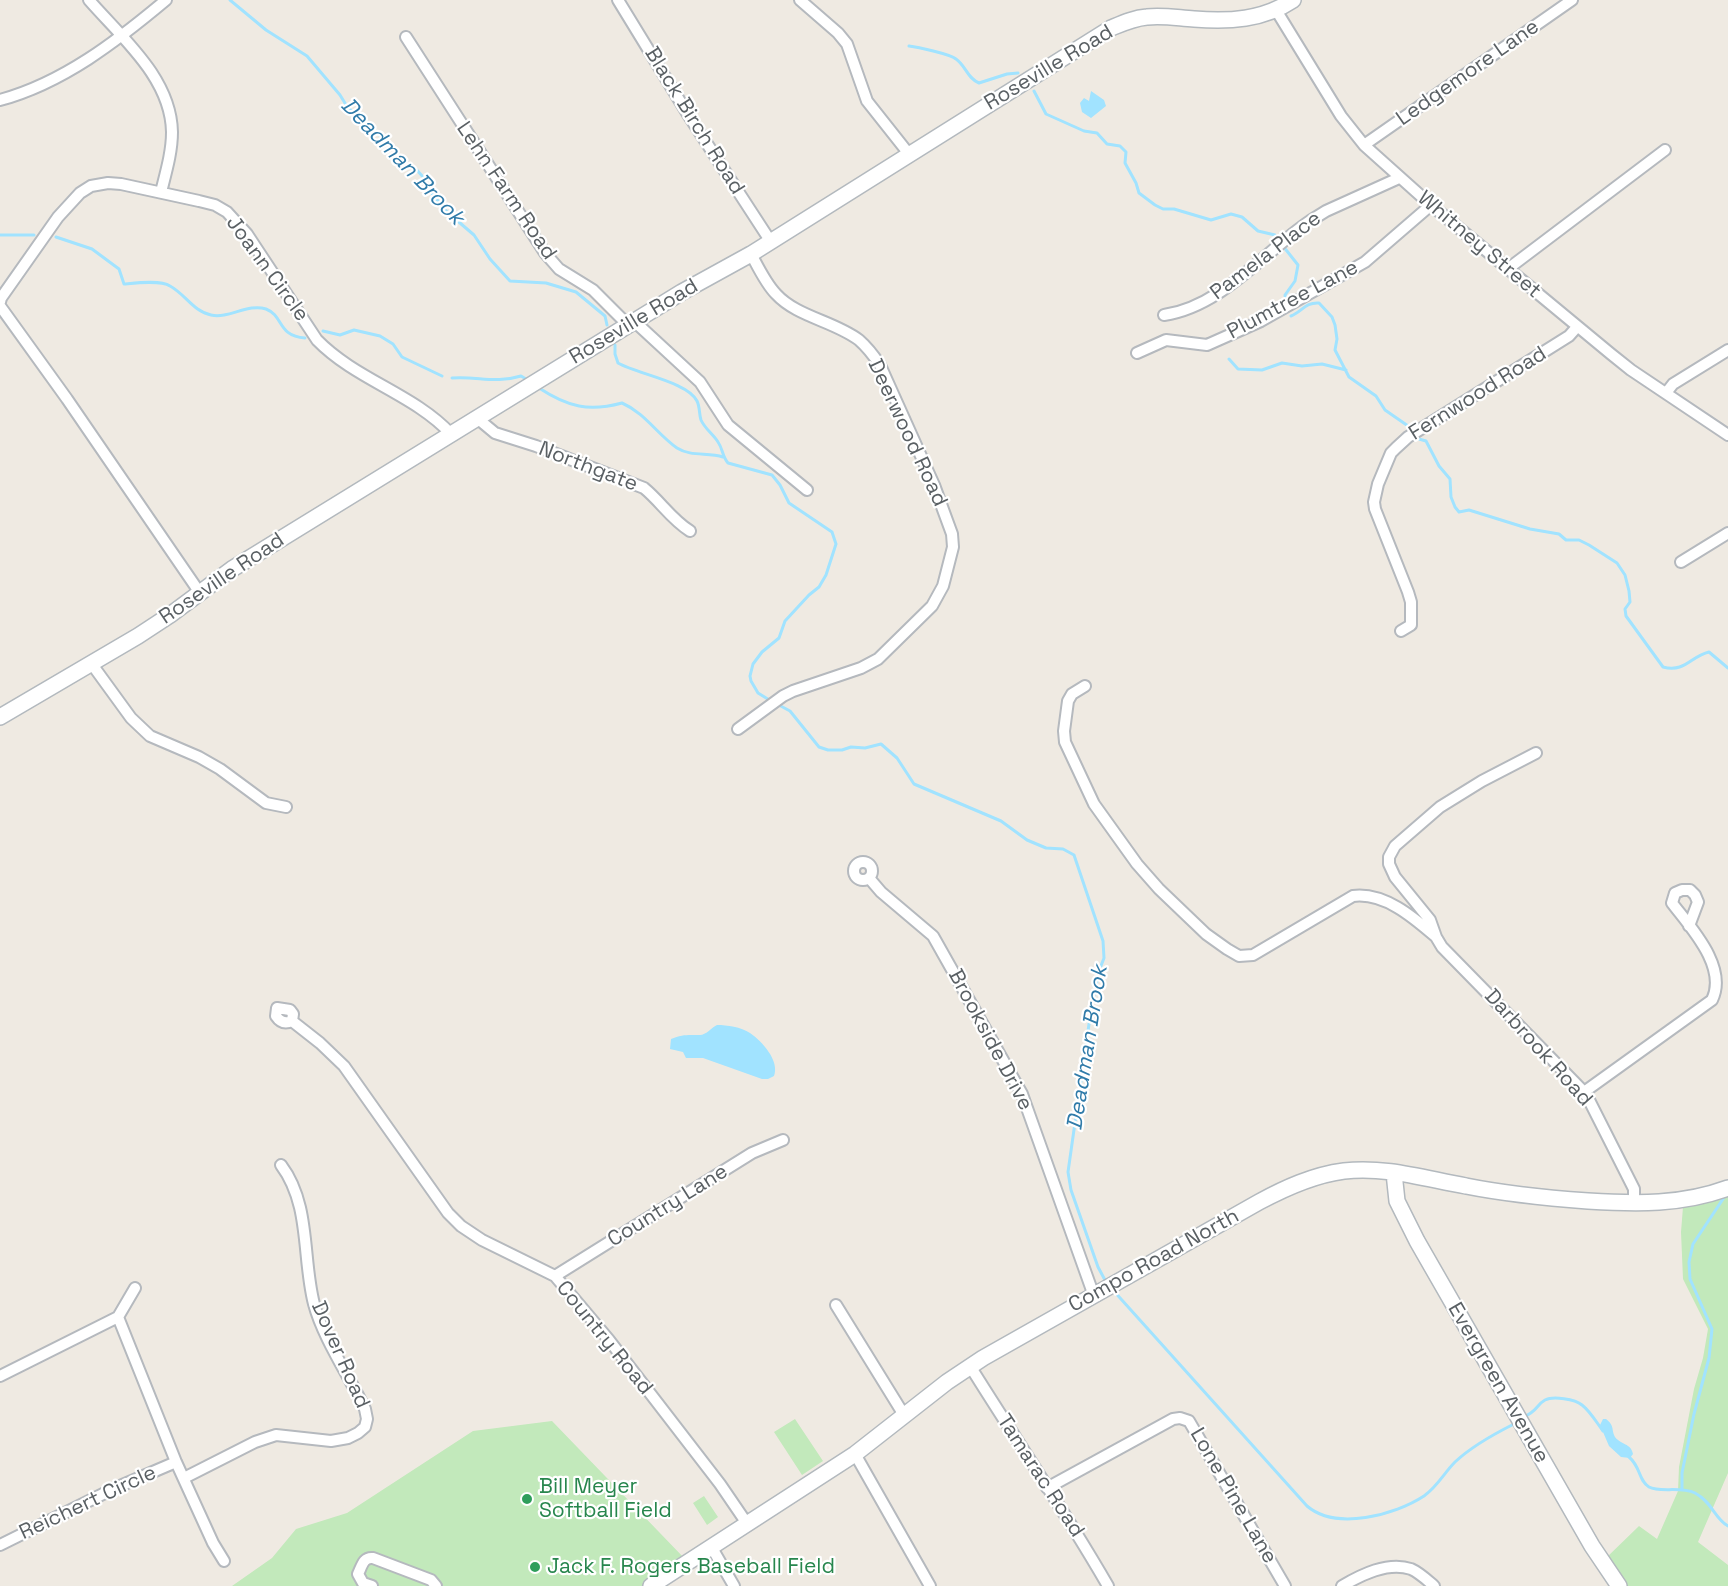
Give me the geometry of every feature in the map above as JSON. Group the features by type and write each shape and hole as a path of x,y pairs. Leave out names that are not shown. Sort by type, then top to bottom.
{"main road":[{"name":"Roseville Road","path":"0,717 138,636 232,569 682,292 771,242 1112,28 1132,20 1165,16 1221,20 1262,16 1293,0"},
{"name":"Compo Road North","path":"651,1586 855,1454 970,1366 998,1348 1292,1186 1320,1176 1345,1171 1371,1170 1514,1194 1634,1203 1684,1201 1728,1188"},
{"name":"Evergreen Avenue","path":"1395,1173 1397,1201 1426,1259 1592,1546 1619,1586"}],"street":[{"path":"89,0 159,83 170,115 170,149 161,192"},
{"path":"0,100 42,85 121,37 166,0"},
{"name":"Black Birch Road","path":"618,0 689,116 771,242"},
{"path":"800,0 838,33 847,44 867,101 909,154"},
{"name":"Ledgemore Lane","path":"1364,145 1572,0"},
{"name":"Whitney Street","path":"1276,10 1341,116 1364,145 1399,178 1630,370 1728,435"},
{"name":"Lehn Farm Road","path":"406,37 545,253 559,269 592,290 700,382 728,425 807,490"},
{"path":"1509,268 1665,150"},
{"name":"Pamela Place","path":"1164,315 1181,313 1211,298 1310,221 1326,211 1399,178"},
{"name":"Joann Circle","path":"200,593 0,304 1,298 58,217 80,193 91,186 108,183 161,192 215,205 227,212 247,234 317,340 326,349 345,365 438,420 451,434"},
{"name":"Plumtree Lane","path":"1137,353 1166,340 1207,345 1261,321 1365,262 1431,205"},
{"name":"Deerwood Road","path":"738,729 774,703 806,686 861,668 883,655 932,606 943,586 952,541 948,522 934,485 880,365 858,340 795,308 776,295 751,254"},
{"name":"Fernwood Road","path":"1401,631 1411,625 1411,602 1374,502 1378,484 1391,453 1408,437 1515,372 1569,336 1577,327"},
{"path":"1666,393 1673,384 1728,350"},
{"name":"Northgate","path":"477,418 495,433 644,488 656,498 665,511 690,531"},
{"path":"1681,562 1728,533"},
{"path":"91,663 131,718 150,736 199,757 220,769 266,803 286,807"},
{"name":"Darbrook Road","path":"1084,686 1072,694 1068,701 1064,731 1065,742 1094,804 1137,864 1159,889 1206,934 1227,949 1239,956 1253,955 1353,896 1359,895 1367,896 1409,914 1436,937"},
{"name":"Darbrook Road","path":"1536,753 1453,797 1403,838 1391,851 1389,857 1391,870 1426,914 1442,947 1584,1092 1634,1189 1634,1203"},
{"name":"Brookside Drive","path":"869,878 881,892 933,936 1022,1094 1104,1290"},
{"path":"1584,1092 1712,1000 1716,994 1719,972 1713,958 1689,926"},
{"name":"Country Road","path":"292,1022 320,1043 344,1066 448,1213 461,1226 482,1240 555,1276 609,1340 720,1484 748,1525"},
{"name":"Country Lane","path":"555,1276 752,1154 783,1140"},
{"name":"Dover Road","path":"184,1478 255,1442 276,1435 339,1440 358,1433 365,1427 367,1419 365,1409 323,1328 314,1304 297,1196 290,1178 281,1166"},
{"path":"0,1376 118,1317 135,1288"},
{"path":"836,1305 904,1415"},
{"name":"Reichert Circle","path":"118,1317 176,1462 213,1543 224,1561"},
{"name":"Tamarac Road","path":"970,1366 1079,1535 1108,1586"},
{"name":"Lone Pine Lane","path":"1047,1488 1173,1419 1180,1418 1189,1421 1285,1586"},
{"path":"855,1454 930,1586"},
{"name":"Reichert Circle","path":"0,1545 176,1462"},
{"path":"712,1548 734,1586"},
{"path":"372,1586 363,1582 358,1574 368,1557 431,1580 436,1586"},
{"path":"1342,1586 1374,1570 1392,1568 1409,1569 1434,1586"}],"green space":[{"path":"1728,1195 1728,1473 1698,1542 1728,1565 1728,1586 1626,1586 1605,1559 1639,1526 1657,1539 1678,1491 1679,1467 1708,1329 1683,1279 1681,1232 1683,1207"},
{"path":"795,1419 823,1461 802,1475 774,1432"},
{"path":"552,1421 686,1560 644,1586 232,1586 272,1558 296,1529 347,1513 473,1431"},
{"path":"704,1496 718,1517 707,1525 693,1503"}],"water":[{"path":"1091,91 1104,100 1106,106 1091,118 1082,112 1080,103 1084,98 1089,101"},
{"path":"717,1025 738,1028 755,1037 772,1058 774,1076 762,1079 703,1058 686,1058 683,1052 670,1049 671,1039 702,1035"},
{"path":"1603,1419 1611,1424 1617,1440 1632,1450 1633,1454 1630,1458 1621,1457 1609,1446 1600,1425"}],"waterway":[{"name":"Deadman Brook","path":"230,0 266,30 307,56 348,108 390,144 405,167 415,168 446,211 474,235 490,259 510,281 546,283 576,292 605,316 607,325"},
{"path":"909,46 953,57 979,83 1018,73"},
{"path":"1034,91 1046,114 1084,131 1097,133 1107,144 1120,146 1126,152 1125,163 1139,193 1155,205 1211,220 1231,214 1242,217 1258,231 1275,235"},
{"path":"0,235 34,235"},
{"path":"56,237 92,249 119,269 124,284 148,282 166,284 195,307 211,315 225,315 252,308 266,309 276,316 290,334 305,338"},
{"path":"1283,246 1298,265 1295,281 1285,295 1286,303"},
{"path":"1291,316 1310,304 1319,303 1332,317 1337,339 1335,350 1349,377 1376,396 1385,410 1411,428"},
{"path":"323,331 340,335 354,330 380,336 393,344 402,357 442,376"},
{"name":"Deadman Brook","path":"615,345 618,363 673,384 692,394 698,403 700,418 718,442 728,463 772,475 789,503 832,532 836,544 826,575 819,587 785,621 779,638 762,652 753,664 751,681 758,693 771,701"},
{"path":"1229,359 1238,369 1262,370 1282,363 1302,366 1322,364 1346,370"},
{"path":"452,378 495,380 521,376 526,379"},
{"path":"539,388 560,400 579,406 599,407 622,403 637,412 682,451 723,457"},
{"path":"1419,439 1426,441 1439,466 1450,479 1451,497 1459,512 1469,510 1530,529 1559,534 1566,540 1579,540 1617,563 1625,575 1629,591 1630,602 1625,609 1626,616 1663,667 1677,668 1709,652 1728,668"},
{"name":"Deadman Brook","path":"777,704 790,711 819,747 828,750 842,750 881,744 897,758 914,784 1001,821 1027,840 1046,848 1063,849 1074,855 1103,941 1104,958 1091,1010 1068,1172 1071,1190 1098,1267 1106,1282"},
{"path":"1682,1489 1682,1473 1694,1414 1709,1358 1712,1329 1690,1279 1689,1262 1693,1244 1723,1199"},
{"name":"Deadman Brook","path":"1112,1289 1307,1506 1319,1514 1333,1518 1366,1518 1412,1503 1429,1492 1455,1462 1469,1451 1514,1424"},
{"name":"Deadman Brook","path":"1523,1417 1545,1400 1564,1399 1582,1405 1603,1431"},
{"name":"Deadman Brook","path":"1629,1457 1649,1487 1695,1493 1706,1501 1728,1526"}],"place":[{"name":"Bill Meyer Softball Field","path":"527,1499"},
{"name":"Jack F. Rogers Baseball Field","path":"535,1567"}]}
